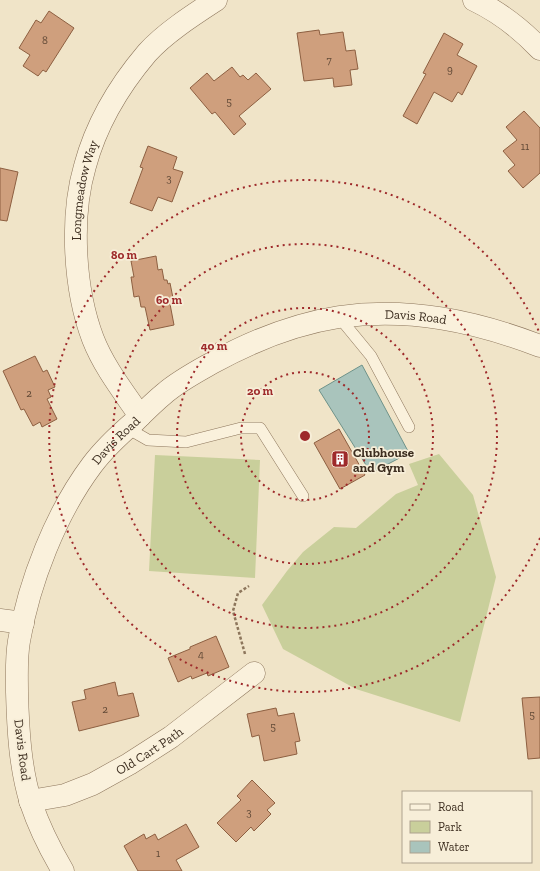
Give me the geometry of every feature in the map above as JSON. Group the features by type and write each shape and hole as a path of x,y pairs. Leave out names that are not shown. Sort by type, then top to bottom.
{"street":[{"name":"Longmeadow Way","path":"134,422 93,339 84,310 78,280 75,239 79,197 84,167 97,130 120,89 147,53 178,25 216,0"},
{"path":"474,0 492,9 520,30 540,49"},
{"name":"Davis Road","path":"62,871 39,826 30,801 19,739 19,644 23,623 40,563 58,523 92,465 116,438 166,392 196,372 228,354 264,338 296,327 339,317 372,314 405,314 441,317 508,334 540,346"},
{"path":"0,620 23,623"},
{"name":"Old Cart Path","path":"30,801 65,794 86,787 123,767 171,736 254,673"}],"lane":[{"path":"339,317 371,356 409,427"},
{"path":"134,422 148,440 186,442 241,428 260,428 303,496"}],"path":[{"path":"249,586 238,594 233,611 244,652 254,673"}],"green space":[{"path":"439,454 473,495 496,577 460,722 356,689 283,649 262,605 303,552 334,527 356,528 396,494 418,485 409,464"},
{"path":"155,455 260,460 255,578 149,571"}],"water":[{"path":"362,365 409,453 371,473 319,390"}],"building":[{"path":"49,11 74,28 46,72 43,70 38,76 23,66 30,55 19,48 36,20 41,23"},
{"path":"319,30 320,35 343,32 346,51 355,50 358,69 350,70 352,85 334,87 333,78 304,81 297,33"},
{"path":"444,33 463,44 457,55 477,66 462,95 458,92 452,102 434,92 417,124 403,116 426,74 423,73"},
{"path":"232,67 240,77 243,75 248,80 256,73 271,89 239,116 246,124 234,135 215,112 212,114 190,88 207,73 214,81"},
{"path":"524,111 540,128 540,173 523,188 508,171 515,165 503,151 517,140 506,127"},
{"path":"148,146 177,157 173,169 183,172 172,202 158,197 152,211 130,203 143,168 140,167"},
{"path":"0,168 18,172 7,221 0,220"},
{"path":"156,256 158,270 162,269 164,280 167,280 168,284 170,283 174,303 170,304 174,325 150,330 145,307 141,307 139,296 134,297 131,277 134,277 131,261"},
{"path":"35,356 43,372 47,370 55,387 48,390 51,397 47,399 57,419 42,427 40,422 33,426 24,409 21,410 3,371"},
{"name":"Clubhouse and Gym","path":"339,429 365,475 340,489 314,443"},
{"path":"216,636 229,667 208,676 207,673 192,679 191,676 178,682 168,658"},
{"path":"115,682 118,696 133,693 139,716 79,731 72,702 86,699 84,690"},
{"path":"540,697 540,758 528,759 522,698"},
{"path":"276,708 278,716 294,713 300,741 295,742 297,754 264,761 259,735 252,737 247,714"},
{"path":"252,780 275,803 267,810 271,814 254,831 251,827 236,842 217,823 241,800 237,796"},
{"path":"186,824 199,847 176,860 182,871 138,871 124,846 144,834 146,839 155,834 158,840"}],"place":[{"name":"Clubhouse and Gym","path":"340,459"}]}
